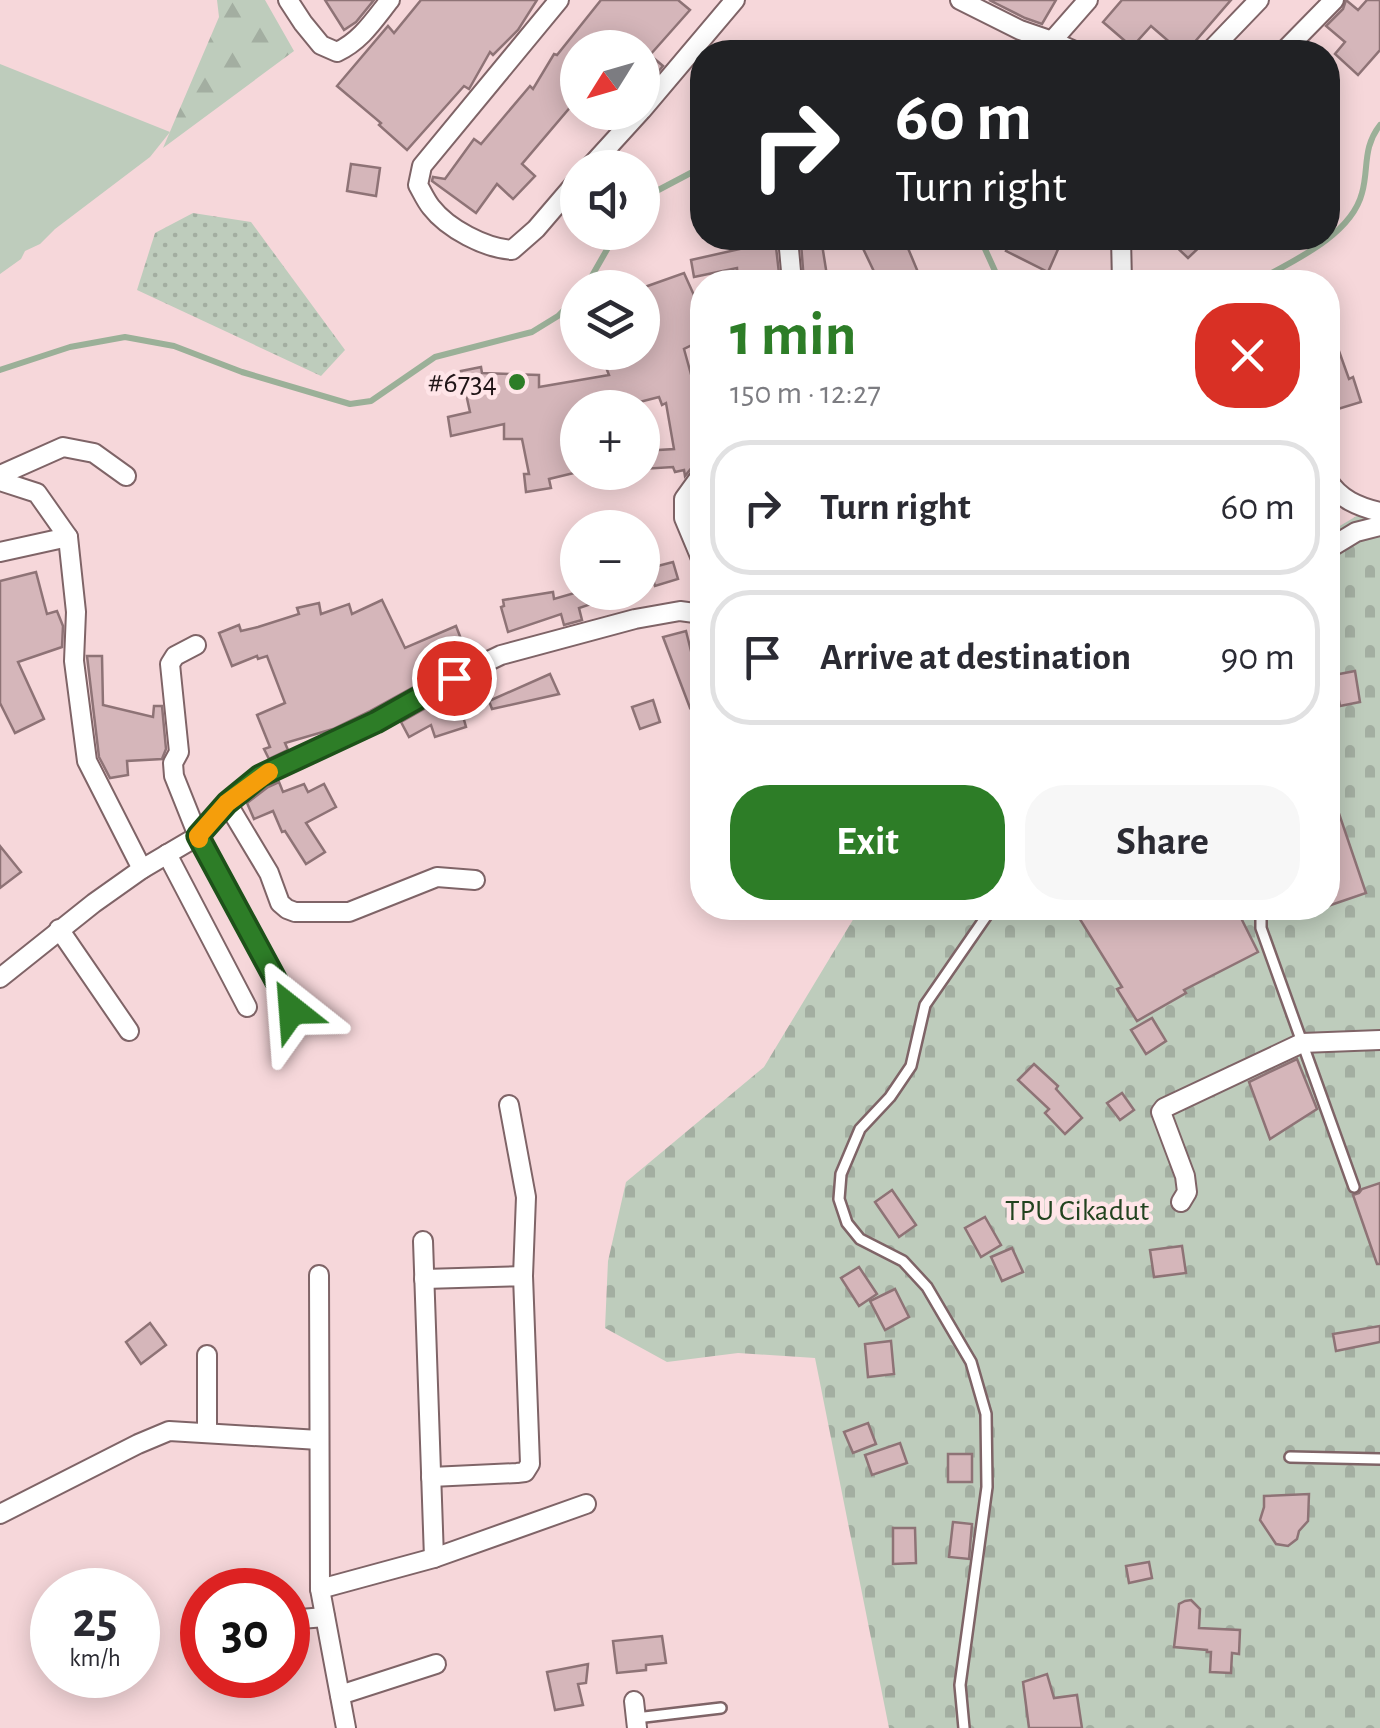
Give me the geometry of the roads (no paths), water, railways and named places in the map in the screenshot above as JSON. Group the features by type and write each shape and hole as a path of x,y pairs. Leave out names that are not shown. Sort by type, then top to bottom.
{"street":[{"path":"288,0 321,45 337,52 367,30 390,0"},
{"path":"559,0 422,166 418,185 432,210 465,234 495,249 512,250 560,201"},
{"path":"701,40 735,0"},
{"path":"960,0 1049,40"},
{"path":"1053,40 1088,0"},
{"path":"1220,40 1259,0"},
{"path":"1296,40 1334,0"},
{"path":"660,89 690,53"},
{"path":"605,150 623,130"},
{"path":"0,478 63,447 94,454 126,476"},
{"path":"37,493 43,456"},
{"path":"0,478 37,493 68,537 76,612 74,662 87,761 142,869"},
{"path":"690,491 684,499 684,518 690,532"},
{"path":"1340,495 1359,507 1380,512"},
{"path":"1340,542 1356,532 1380,526"},
{"path":"0,552 68,537"},
{"path":"3,969 142,869 198,836 227,803 260,776 376,722 501,655 634,619 690,612"},
{"path":"196,645 175,656 170,664 179,752 174,776 198,836 292,1010"},
{"path":"227,803 269,873 280,903 295,912 349,912 437,876 475,880"},
{"path":"167,854 247,1007"},
{"path":"59,929 130,1031"},
{"path":"1181,1202 1187,1192 1185,1176 1161,1112 1164,1108 1302,1043 1380,1040"},
{"path":"431,1476 517,1473 525,1472 530,1464 523,1276 526,1198 509,1105"},
{"path":"423,1241 434,1558"},
{"path":"319,1275 320,1589 346,1728"},
{"path":"424,1279 523,1276"},
{"path":"206,1432 208,1355"},
{"path":"0,1514 169,1431 320,1440"},
{"path":"320,1589 434,1558 586,1504"},
{"path":"310,1618 325,1617"},
{"path":"340,1695 436,1664"}],"lane":[{"path":"964,1728 960,1686 987,1488 986,1414 970,1362 926,1287 903,1261 860,1239 847,1223 839,1199 841,1174 860,1129 890,1097 911,1066 925,1005 984,920"},
{"path":"1261,920 1354,1187"},
{"path":"1290,1457 1380,1459"},
{"path":"636,1716 721,1708"}],"waterway":[{"path":"1340,228 1362,193 1368,150 1380,125"},
{"path":"660,189 690,173"},
{"path":"595,270 607,250"},
{"path":"985,250 995,270"},
{"path":"1277,270 1312,250"},
{"path":"0,370 70,347 125,337 174,346 242,372 350,404 371,401 435,357 532,332 560,314"}],"place":[{"name":"#6734","path":"517,382"}],"park label":[{"name":"TPU Cikadut","path":"1077,1210"}]}
